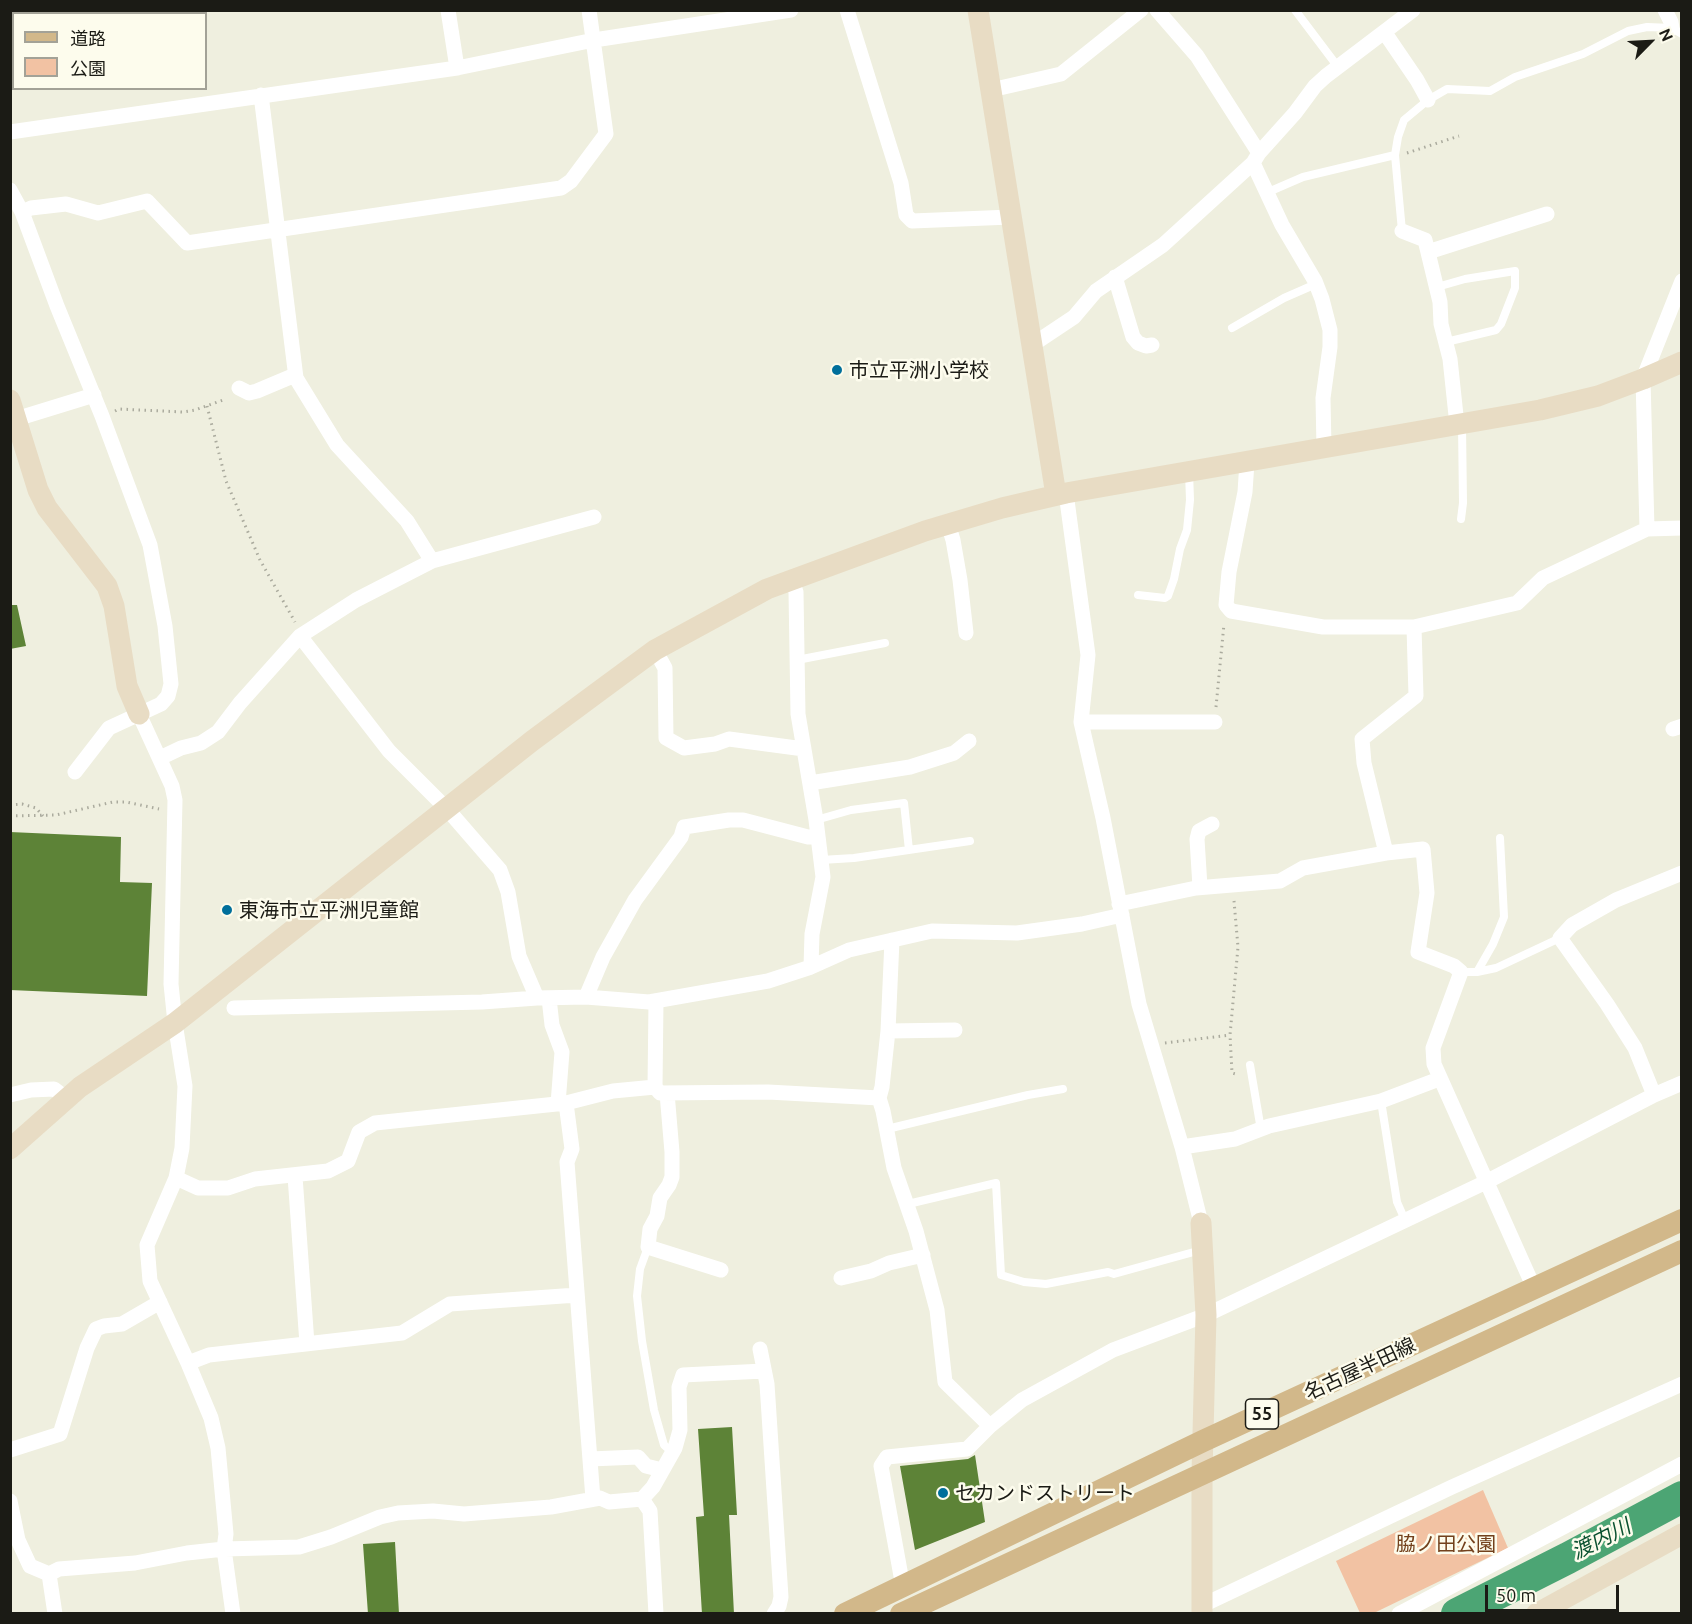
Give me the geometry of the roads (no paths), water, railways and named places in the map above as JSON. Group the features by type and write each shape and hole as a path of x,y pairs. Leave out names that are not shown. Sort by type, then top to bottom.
{"main road":[{"name":"名古屋半田線","path":"845,1614 1203,1441 1682,1220"},
{"name":"名古屋半田線","path":"904,1613 1682,1251"}],"street":[{"path":"448,10 457,68"},
{"path":"22,212 31,208 66,204 98,213 147,201 187,243 561,188 571,181 606,134 589,10"},
{"path":"10,132 457,68 718,16 791,10"},
{"path":"847,10 902,183 906,215 912,221 1011,217"},
{"path":"978,10 1032,345 1061,494 1088,655 1082,722 1139,1004 1182,1147 1201,1223 1206,1315 1202,1473 1202,1609 1452,1487 1682,1384"},
{"path":"1118,10 1120,28"},
{"path":"991,90 1061,74 1141,10"},
{"path":"1157,10 1197,56 1256,158 1266,193 1316,284 1330,330 1323,398 1323,448"},
{"path":"1032,345 1074,317 1096,291 1162,245 1256,158 1315,87 1413,10"},
{"path":"1665,10 1677,31"},
{"path":"1385,33 1418,80 1428,100"},
{"path":"261,95 295,375 336,445 406,521 432,561"},
{"path":"10,190 22,212 150,544 165,626 171,684 168,696 161,704 109,728 75,772"},
{"path":"1428,252 1547,214"},
{"path":"1402,231 1425,240 1440,302 1441,324 1450,359 1460,425"},
{"path":"1115,277 1133,337 1138,343 1146,346 1152,345"},
{"path":"1647,529 1643,380 1682,281"},
{"path":"10,1149 80,1087 175,1023 532,741 655,650 767,589 948,524 1061,494 1460,425 1563,404 1598,396 1643,380 1682,362"},
{"path":"242,389 249,393 257,392 295,375"},
{"path":"94,395 13,410 38,490 47,508 107,586 114,606 127,686 172,786 176,807 171,984 185,1086 182,1148 176,1178 147,1245 150,1281 211,1418 218,1448 226,1534 224,1549 233,1614"},
{"path":"1247,462 1245,492 1229,572 1226,605 1232,611 1323,627 1414,627 1517,603 1543,578 1647,529 1682,528"},
{"path":"160,758 181,748 201,743 218,732 301,635 356,600 432,561 594,517"},
{"path":"948,524 960,580 966,633"},
{"path":"792,580 796,592 798,714 823,877 812,934 812,967"},
{"path":"1386,853 1364,763 1362,739 1416,696 1414,627"},
{"path":"301,635 389,751 447,810 500,870 505,880 519,956 543,998 562,1052 562,1103 572,1149 567,1162 593,1499"},
{"path":"655,650 665,668 666,738 684,748 715,744 729,739 804,749"},
{"path":"1082,722 1215,722"},
{"path":"810,783 910,767 954,753 969,741"},
{"path":"586,997 603,957 634,900 681,837 684,827 743,820 808,837 818,837"},
{"path":"1200,887 1197,839 1199,831 1212,824"},
{"path":"234,1008 586,997 650,1002 717,992 768,981 812,967 849,950 932,931 1017,933 1042,931 1200,887 1280,880 1303,868 1386,853 1423,849 1427,893 1418,952 1454,966 1461,972 1432,1048 1434,1064 1534,1288"},
{"path":"1654,1095 1635,1048 1560,938 1572,925 1616,900 1682,873"},
{"path":"892,940 888,1031 879,1098 894,1168 908,1204 937,1310 945,1382 990,1426"},
{"path":"656,1001 661,1090 672,1152 672,1177 660,1198 648,1247 721,1270"},
{"path":"888,1031 955,1030"},
{"path":"1182,1147 1235,1139 1261,1130 1381,1101 1439,1079"},
{"path":"903,1587 881,1466 887,1457 967,1449 990,1426 1022,1400 1113,1350 1206,1315 1486,1182 1654,1095 1682,1083"},
{"path":"10,1095 31,1090 54,1089 67,1099"},
{"path":"176,1178 198,1188 228,1188 255,1179 328,1171 348,1161 359,1132 375,1123 562,1103 613,1091 768,1092 879,1098"},
{"path":"295,1176 307,1344"},
{"path":"841,1278 870,1271 889,1263 923,1256"},
{"path":"188,1362 209,1355 402,1333 450,1304 577,1295"},
{"path":"10,1450 60,1434 87,1348 96,1329 122,1324 160,1302"},
{"path":"760,1349 767,1384 781,1597 774,1614"},
{"path":"10,1502 18,1540 30,1566 49,1574 59,1569 135,1563 224,1549 299,1547 380,1517 398,1513 433,1511 464,1514 551,1507 600,1498 609,1502 642,1499 653,1487 672,1452 680,1430 679,1387 683,1375 764,1371"},
{"path":"590,1459 638,1457 646,1466 662,1470"},
{"path":"1399,1614 1682,1464"},
{"path":"642,1499 650,1511 656,1614"},
{"path":"1536,1614 1682,1534"},
{"path":"49,1574 55,1614"}],"lane":[{"path":"1295,10 1338,67"},
{"path":"1402,231 1395,154 1398,136 1404,120 1428,100 1447,89 1490,91 1515,77 1582,54 1628,31 1647,27 1677,31"},
{"path":"1266,193 1303,177 1395,154"},
{"path":"1437,287 1465,279 1515,271 1515,288 1501,324 1496,330 1446,342"},
{"path":"1232,328 1284,298 1316,284"},
{"path":"1460,425 1463,503 1461,519"},
{"path":"1138,595 1165,598 1168,596 1187,530 1190,500 1189,472"},
{"path":"797,660 885,643"},
{"path":"816,820 851,810 904,803 909,850"},
{"path":"1478,972 1504,917 1500,838"},
{"path":"821,860 854,858 970,841"},
{"path":"1461,972 1478,972 1496,968 1560,938"},
{"path":"1251,1068 1261,1130"},
{"path":"887,1129 1028,1095 1063,1089"},
{"path":"1381,1101 1397,1202 1405,1220"},
{"path":"908,1204 996,1183 1001,1275 1024,1282 1046,1284 1108,1272 1114,1274 1202,1250"},
{"path":"648,1247 640,1269 638,1296 642,1341 654,1410 664,1444 672,1452"}],"waterway":[{"name":"渡内川","path":"1457,1614 1682,1497"}],"place":[{"name":"市立平洲小学校","path":"837,370"},
{"name":"東海市立平洲児童館","path":"227,910"},
{"name":"セカンドストリート","path":"943,1493"}],"park label":[{"name":"脇ノ田公園","path":"1446,1544"}]}
